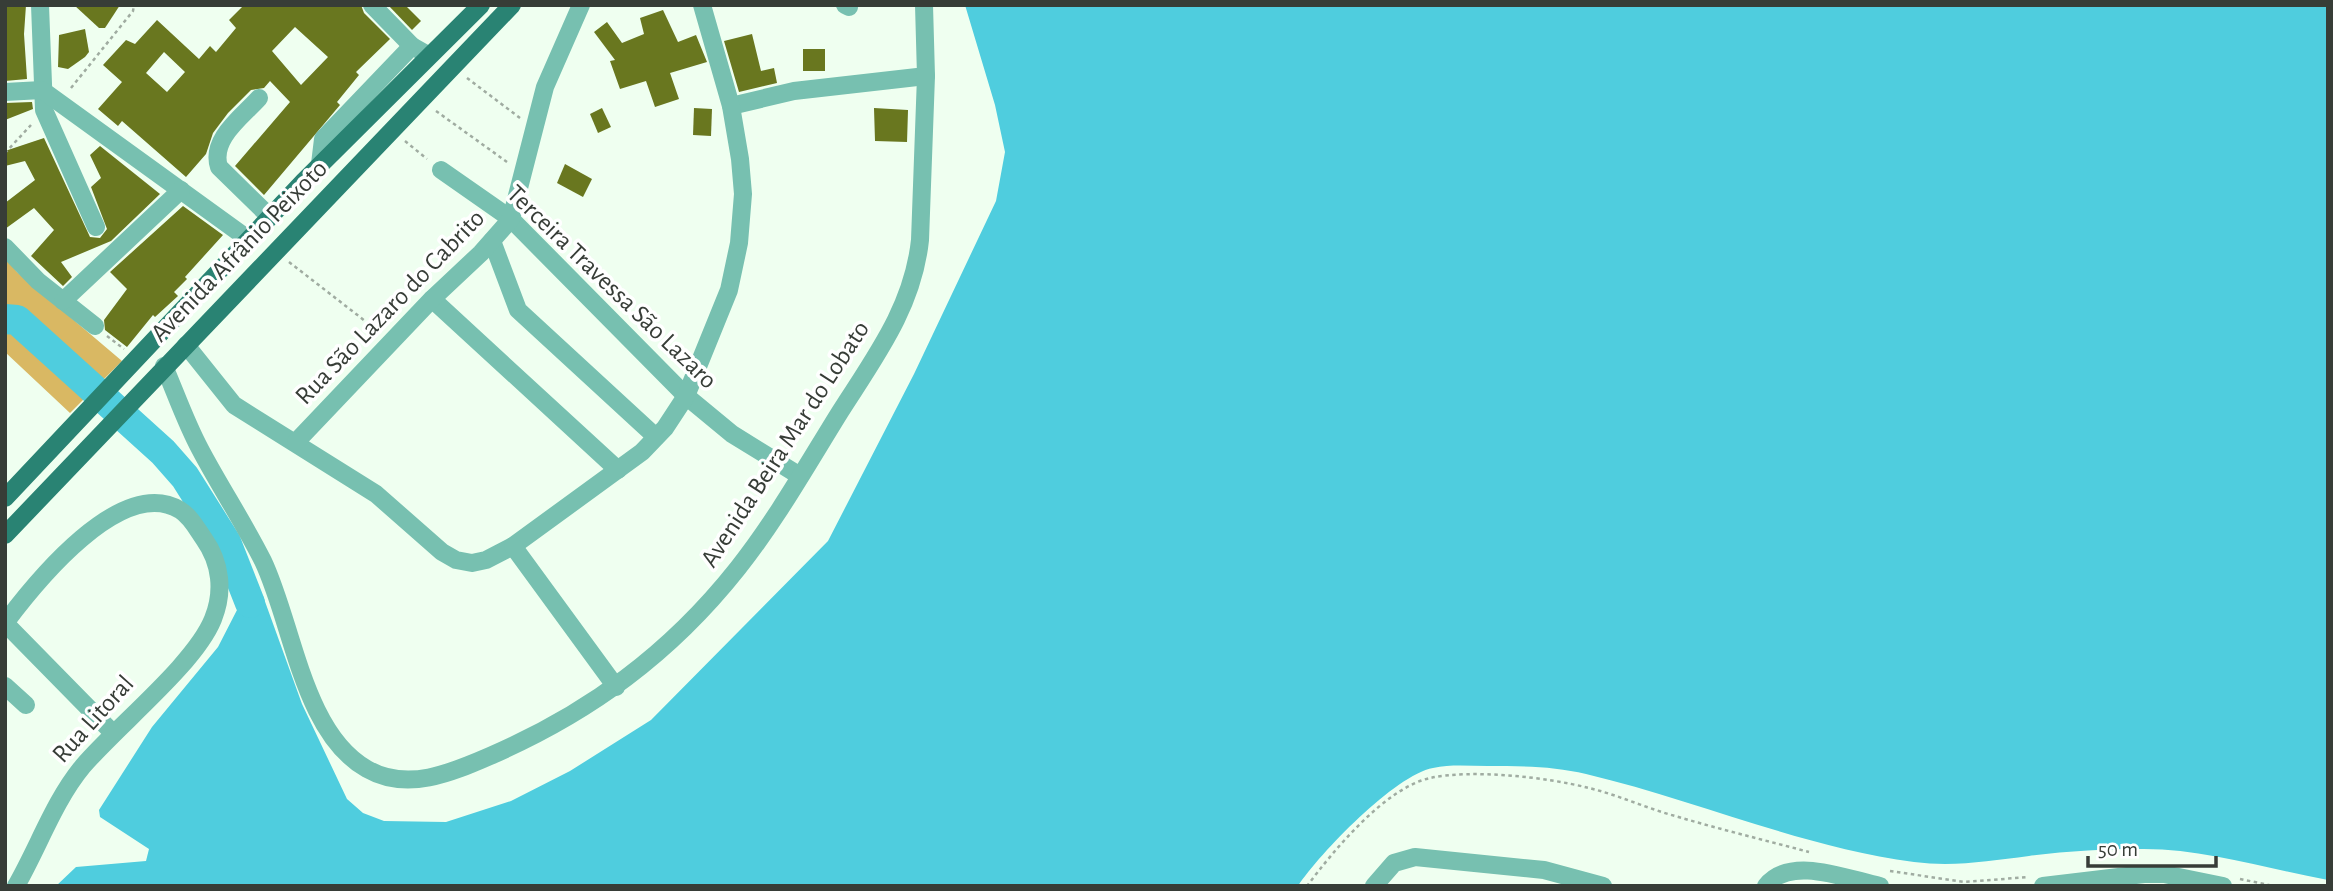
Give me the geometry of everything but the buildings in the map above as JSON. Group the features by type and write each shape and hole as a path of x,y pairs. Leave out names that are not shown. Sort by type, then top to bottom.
{"main road":[{"name":"Avenida Afrânio Peixoto","path":"5,498 269,216 481,5"},
{"name":"Avenida Afrânio Peixoto","path":"5,535 512,5"}],"street":[{"path":"40,5 42,90 52,106 96,227"},
{"path":"372,5 412,46 428,55"},
{"name":"Rua São Lazaro do Cabrito","path":"296,442 511,219 545,87 581,5"},
{"path":"186,345 230,401 376,494 442,552 456,560 472,563 486,560 513,546 618,470 656,437 686,396 729,290 739,243 743,194 731,106 702,5"},
{"name":"Avenida Beira Mar do Lobato","path":"158,373 270,577 314,705 336,743 357,763 380,775 403,780 444,774 524,741 616,687 717,594 770,523 900,316 911,290 920,240 926,76 924,5"},
{"path":"320,164 323,139 412,46"},
{"path":"731,106 794,91 926,76"},
{"path":"5,92 42,90"},
{"path":"259,98 222,138 216,158 219,167 269,216"},
{"path":"52,106 181,190 248,239"},
{"name":"Terceira Travessa São Lazaro","path":"441,170 511,219 686,396 732,434 800,476"},
{"path":"63,301 181,190"},
{"path":"492,241 519,310 656,437"},
{"path":"5,247 38,281 95,326"},
{"path":"432,299 618,470"},
{"name":"Rua Litoral","path":"5,623 54,562 73,544 103,523 138,507 152,504 174,507 190,518 206,542 217,566 220,597 213,621 198,645 113,733 61,796 16,886"},
{"path":"513,546 616,687"},
{"path":"5,623 113,733"},
{"path":"5,686 26,705"},
{"path":"1374,886 1388,868 1402,859 1415,857 1604,886"},
{"path":"1766,886 1774,877 1790,870 1884,878"},
{"path":"2042,881 2164,874 2230,882"}],"path":[{"path":"5,153 52,106 133,11 134,5"},
{"path":"453,67 534,129"},
{"path":"421,100 522,172"},
{"path":"391,131 441,170"},
{"path":"277,251 392,341"},
{"path":"95,326 134,358"},
{"path":"1307,886 1326,860 1371,815 1397,794 1429,778 1497,774 1588,788 1672,815 1812,853"},
{"path":"1884,878 1964,882 2042,881"},
{"path":"2230,882 2274,886"}],"shaded area":[{"path":"5,257 17,272 122,361 70,413 5,352"}],"water":[{"path":"965,5 2328,5 2328,880 2213,856 2167,850 2086,851 1957,864 1914,862 1831,846 1574,771 1460,765 1433,768 1399,785 1340,836 1298,886 56,886 76,867 146,861 149,849 100,817 99,810 152,727 218,647 237,610 263,596 302,704 347,799 363,813 384,821 446,822 511,801 570,771 651,720 828,541 914,374 996,201 1005,152 995,105"}],"waterway":[{"path":"5,319 17,320 163,452 185,477 226,542 250,603"}]}
